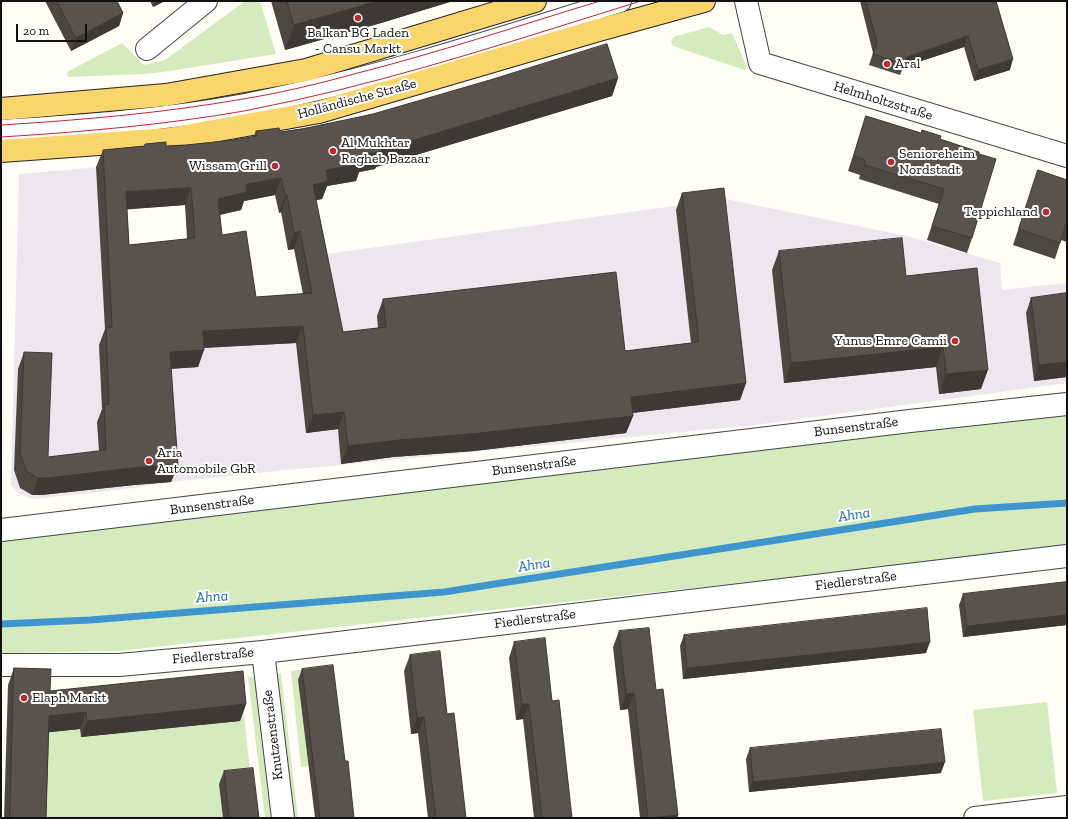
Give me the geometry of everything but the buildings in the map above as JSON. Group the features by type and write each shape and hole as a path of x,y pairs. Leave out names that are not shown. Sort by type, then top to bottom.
{"main road":[{"path":"1,109 166,95 306,70 535,1"},
{"name":"Holländische Straße","path":"1,151 169,139 319,112 599,30 704,1"}],"street":[{"path":"147,49 206,1"},
{"path":"1,131 65,127 172,116 244,105 395,70 620,1"},
{"name":"Helmholtzstraße","path":"746,1 760,64 1067,156"},
{"name":"Bunsenstraße","path":"1,530 902,422 1067,404"},
{"name":"Fiedlerstraße","path":"1,665 119,665 263,652 1067,556"},
{"name":"Knutzenstraße","path":"263,652 283,818"},
{"path":"975,818 1067,807"}],"shaded area":[{"path":"100,167 124,296 329,309 319,255 725,199 907,236 1000,263 1002,290 1067,283 1067,383 755,425 277,471 32,499 18,493 11,484 19,174"}],"green space":[{"path":"245,1 260,1 276,54 144,74 68,77 67,72 122,43 144,65 165,60"},
{"path":"709,27 723,35 732,33 747,67 745,70 673,46 671,42 673,37"},
{"path":"1067,411 1067,547 118,651 1,653 1,540"},
{"path":"328,667 329,676 298,680 307,753 344,772 310,776 309,766 301,767 291,671"},
{"path":"281,673 298,818 292,818 275,674"},
{"path":"248,677 255,677 271,818 265,818"},
{"path":"240,678 251,780 223,818 41,818 43,733 80,729 81,737 240,721"},
{"path":"1047,702 1057,793 983,801 973,710"}],"waterway":[{"name":"Ahna","path":"1,624 90,620 444,592 975,509 1067,503"}],"tram line":[{"path":"1,125 153,112 257,97 327,81 416,57 600,1"},
{"path":"1,137 153,124 214,116 292,101 336,91 424,67 511,42 641,1"}],"place":[{"name":"Balkan BG Laden - Cansu Markt","path":"358,18"},
{"name":"Aral","path":"887,64"},
{"name":"Al Mukhtar Ragheb Bazaar","path":"333,151"},
{"name":"Senioreheim Nordstadt","path":"891,162"},
{"name":"Wissam Grill","path":"275,166"},
{"name":"Teppichland","path":"1046,212"},
{"name":"Yunus Emre Camii","path":"955,341"},
{"name":"Aria Automobile GbR","path":"149,461"},
{"name":"Elaph Markt","path":"24,698"}]}
